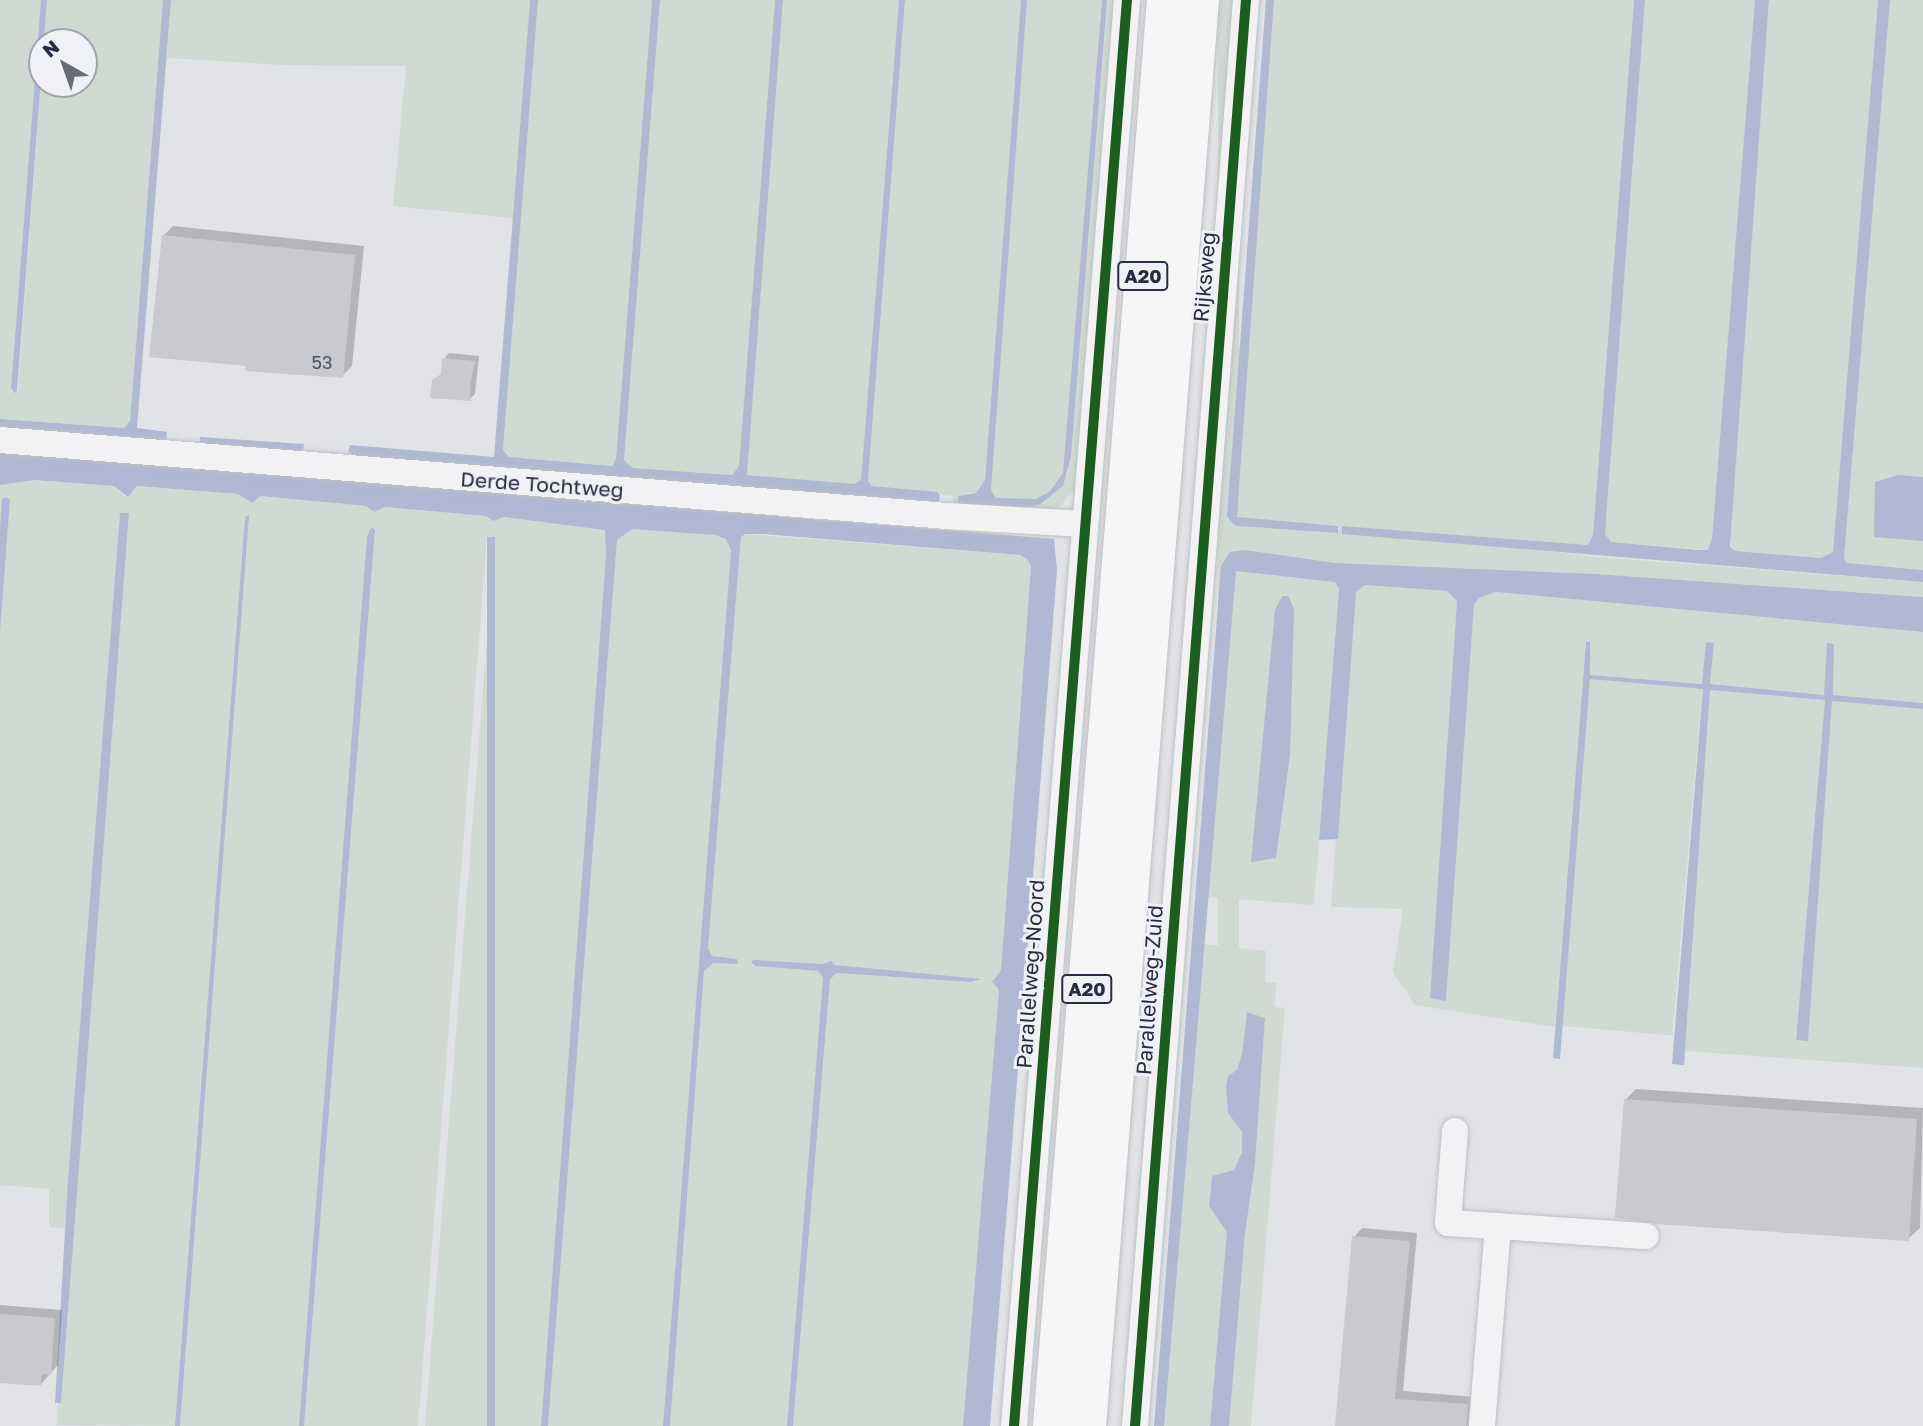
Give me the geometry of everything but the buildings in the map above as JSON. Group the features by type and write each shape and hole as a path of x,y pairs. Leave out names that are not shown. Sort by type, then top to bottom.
{"highway":[{"name":"A20","path":"1087,1426 1139,553 1166,0"},
{"name":"Rijksweg","path":"1139,553 1200,0"},
{"name":"A20","path":"1052,1426 1139,553"}],"street":[{"path":"1083,524 1127,0"},
{"name":"Rijksweg","path":"1201,557 1246,0"},
{"name":"Derde Tochtweg","path":"0,440 905,513 1083,524"},
{"name":"Parallelweg-Noord","path":"1014,1426 1083,524"},
{"name":"Parallelweg-Zuid","path":"1135,1426 1201,557"},
{"path":"1455,1131 1448,1223 1646,1236"},
{"path":"1482,1426 1498,1226"}],"shaded area":[{"path":"0,0 41,0 39,28 28,28 28,98 33,98 11,388 15,392 18,391 40,98 98,98 98,28 45,28 47,0 163,0 130,421 124,428 0,419"},
{"path":"171,0 530,0 513,218 393,206 406,66 285,65 167,58"},
{"path":"538,0 652,0 616,458 611,466 509,457 503,450"},
{"path":"660,0 775,0 739,466 732,475 633,468 624,460"},
{"path":"783,0 899,0 861,480 855,485 747,475"},
{"path":"905,0 1021,0 985,480 976,493 963,493 1039,505 1067,474 1107,0 1119,0 1078,485 1057,510 953,503 952,496 872,486 868,481"},
{"path":"1027,0 1102,0 1066,455 1063,473 1050,491 1036,499 1024,500 996,498 991,490 991,480"},
{"path":"1218,0 1239,0 1239,1426 1218,1426"},
{"path":"1274,0 1634,0 1593,535 1588,545 1342,526 1597,557 1923,582 1923,597 1596,574 1335,563 1232,551 1234,525 1338,533 1339,529 1338,526 1237,518"},
{"path":"1645,0 1755,0 1712,538 1708,550 1611,542 1605,534"},
{"path":"1769,0 1878,0 1836,532 1833,552 1821,558 1734,551 1729,539"},
{"path":"1890,0 1923,0 1923,570 1847,563 1844,559"},
{"path":"35,480 114,486 125,497 137,486 238,494 252,503 261,496 366,506 374,512 385,507 486,516 493,521 504,517 605,529 606,555 541,1426 425,1426 495,537 487,537 418,1426 304,1426 375,530 367,536 299,1426 180,1426 248,515 245,517 175,1426 57,1425 58,1403 61,1402 129,514 120,513 65,1228 49,1227 49,1189 0,1185 0,633 10,500 2,499 0,528 0,485"},
{"path":"632,528 715,535 726,539 731,551 663,1426 548,1426 617,540"},
{"path":"744,534 1020,555 1031,565 1001,970 992,982 999,990 963,1426 793,1426 830,979 837,973 971,982 835,965 827,961 822,964 756,966 818,971 823,978 787,1426 670,1426 704,971 713,963 737,964 737,959 712,956 708,948 741,537"},
{"path":"1236,570 1336,582 1339,589 1314,905 1208,897","holes":["1290,705 1290,755 1252,861 1263,755"]},
{"path":"1365,585 1447,591 1457,602 1430,998 1446,1000 1474,605 1479,598 1496,592 1923,632 1923,703 1833,695 1834,644 1827,644 1825,695 1710,684 1714,644 1707,642 1703,684 1590,675 1590,643 1586,642 1555,1027 1415,1005 1393,972 1403,909 1331,907 1352,613 1356,592"},
{"path":"1590,679 1703,689 1672,1036 1560,1026"},
{"path":"1710,690 1825,700 1796,1040 1807,1041 1832,700 1923,709 1923,1068 1685,1051"},
{"path":"1204,944 1266,951 1265,982 1276,983 1275,1007 1285,1008 1251,1426 1229,1426 1245,1233 1255,1165 1265,1018 1247,1012 1242,1054 1237,1070 1228,1076 1228,1113 1242,1132 1242,1152 1235,1170 1212,1176 1209,1206 1227,1232 1210,1426 1164,1426"}],"water":[{"path":"41,0 47,0 45,28 39,28"},
{"path":"163,0 171,0 137,428 167,432 166,441 0,429 0,419 124,428 130,421"},
{"path":"530,0 538,0 503,450 509,457 612,466 616,458 652,0 660,0 624,460 633,468 732,475 739,466 775,0 783,0 747,475 855,484 861,480 899,0 905,0 868,481 872,486 937,492 940,495 939,502 357,457 348,452 350,445 494,457"},
{"path":"1021,0 1027,0 991,490 996,498 1036,499 1050,491 1063,473 1102,0 1107,0 1071,456 1063,486 1039,505 1025,508 962,505 958,503 958,496 976,493 985,480"},
{"path":"1266,0 1274,0 1237,517 1338,526 1338,533 1239,526 1234,525 1227,516"},
{"path":"1634,0 1645,0 1605,534 1611,542 1698,550 1708,550 1712,538 1755,0 1769,0 1730,546 1735,551 1821,558 1833,552 1878,0 1890,0 1844,559 1847,563 1923,570 1923,582 1342,534 1342,526 1588,545 1593,535"},
{"path":"33,98 39,98 17,391 15,393 11,388"},
{"path":"200,437 304,444 303,451 239,448 200,443"},
{"path":"0,452 1054,539 1057,570 990,1426 963,1426 999,990 992,982 1001,970 1031,566 1027,559 1020,555 762,534 745,534 741,537 708,948 712,956 737,959 738,964 713,963 704,971 670,1426 663,1426 731,551 726,539 715,535 632,529 617,540 548,1426 541,1426 606,555 605,530 504,517 493,521 486,516 385,507 374,512 366,506 261,496 252,503 238,494 137,486 128,497 114,486 35,480 0,485"},
{"path":"1898,475 1923,477 1923,541 1874,537 1875,482"},
{"path":"6,497 10,500 0,633 0,528 2,499"},
{"path":"120,513 129,513 61,1403 55,1403 68,1180"},
{"path":"249,515 180,1426 175,1426 245,517"},
{"path":"372,527 375,530 304,1426 299,1426 367,536"},
{"path":"487,537 495,537 495,1426 487,1426"},
{"path":"1245,550 1335,563 1596,574 1923,597 1923,632 1496,592 1479,598 1474,605 1446,1001 1430,998 1457,601 1447,591 1365,585 1356,592 1338,839 1319,840 1339,589 1335,582 1236,571 1164,1426 1154,1426 1221,566 1230,552"},
{"path":"1282,596 1288,596 1294,609 1290,755 1276,858 1251,862 1275,610"},
{"path":"1586,642 1590,642 1590,675 1702,684 1706,642 1714,643 1710,684 1824,695 1827,643 1834,644 1833,695 1923,703 1923,709 1832,701 1808,1041 1796,1040 1825,700 1710,690 1684,1065 1672,1064 1703,689 1590,679 1560,1059 1553,1058"},
{"path":"831,961 835,965 981,979 971,982 837,973 830,979 793,1426 787,1426 823,978 818,971 756,966 751,962 822,964"},
{"path":"1247,1012 1265,1018 1255,1165 1245,1233 1229,1426 1210,1426 1227,1232 1209,1206 1212,1176 1234,1170 1242,1152 1242,1132 1228,1113 1226,1086 1228,1076 1237,1070 1242,1054"}],"cycle path":[{"path":"1014,1426 1127,0"},
{"path":"1135,1426 1246,0"}]}
